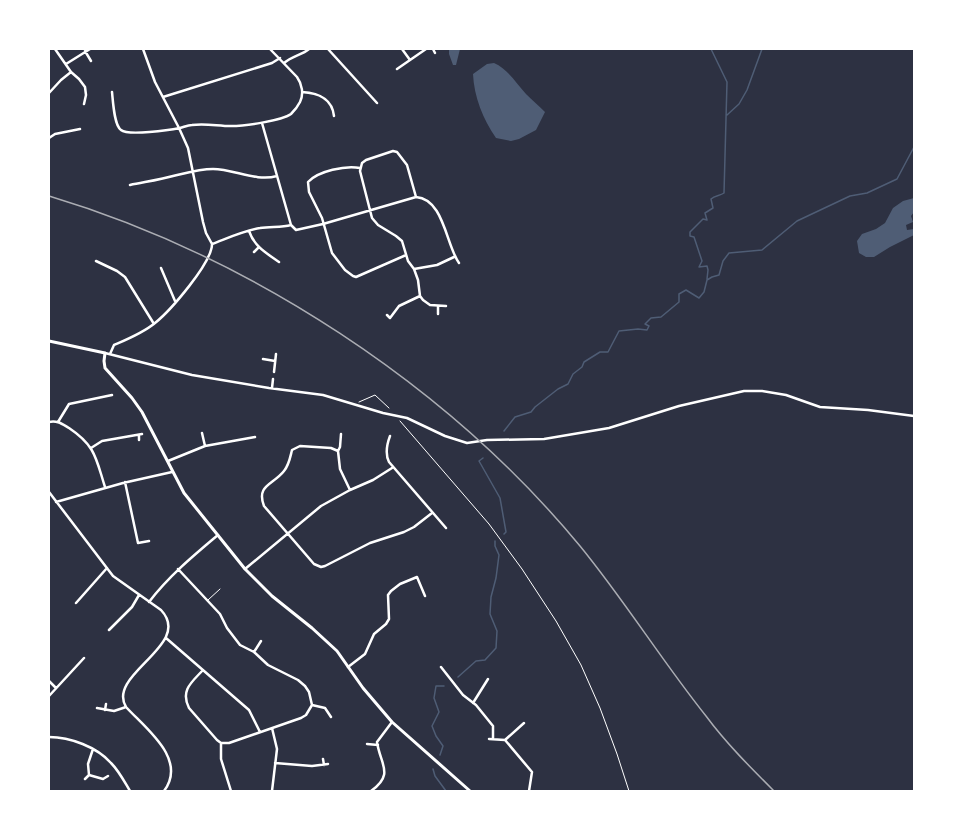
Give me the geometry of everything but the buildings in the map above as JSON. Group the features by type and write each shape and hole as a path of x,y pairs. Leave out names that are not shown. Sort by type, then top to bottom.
{"street":[{"path":"55,49 71,72 85,87 86,95 84,104"},
{"path":"66,64 90,49"},
{"path":"110,354 114,345 130,338 154,324 176,301 202,269 211,251 212,244 203,222 188,148 155,82 143,49"},
{"path":"112,92 116,124 120,130 125,133 179,128 198,124 231,126 262,123 291,114 299,105 302,92 300,81 270,49"},
{"path":"284,63 289,58 306,52 309,49"},
{"path":"328,49 377,103"},
{"path":"402,49 410,60"},
{"path":"398,69 426,49"},
{"path":"433,49 435,53"},
{"path":"85,51 91,61"},
{"path":"163,97 272,63 280,58"},
{"path":"49,93 71,72"},
{"path":"302,92 320,95 333,109 334,116"},
{"path":"262,123 291,226 294,229 299,230 323,224 416,197 425,200 433,207 439,216 447,232 454,257 459,263"},
{"path":"49,138 55,134 80,130"},
{"path":"416,197 407,165 397,152 393,151 366,160 362,163 360,168 369,211 372,218 378,225 402,241 406,255 414,269 420,288 420,296 423,300 430,305 446,306"},
{"path":"360,168 342,168 316,176 308,182 309,192 322,218 332,254 344,270 353,276 358,276 406,255"},
{"path":"130,185 214,169 227,170 258,177 271,178 277,176"},
{"path":"212,244 233,235 261,228 291,226"},
{"path":"249,231 258,247 279,262"},
{"path":"254,252 258,247"},
{"path":"414,269 437,265 454,257"},
{"path":"96,261 117,271 125,278 154,324"},
{"path":"161,268 176,301"},
{"path":"387,315 390,318 399,306 420,296"},
{"path":"438,306 438,314"},
{"path":"49,341 110,354 192,375 272,388 323,394 383,413 407,418 445,436 467,443 487,440 544,439 609,428 679,406 744,391 762,391 786,395 820,407 868,410 914,416"},
{"path":"105,353 105,368 132,398 142,412 184,493 245,569 272,596 337,651 362,688 392,722 470,791"},
{"path":"274,372 276,354"},
{"path":"263,359 275,361"},
{"path":"272,388 273,379"},
{"path":"58,422 69,404 112,395"},
{"path":"49,422 58,422 81,437 91,448 99,466 105,487"},
{"path":"202,433 205,446"},
{"path":"91,448 102,441 142,434"},
{"path":"341,434 340,447 338,451 340,469 350,490"},
{"path":"139,435 139,440"},
{"path":"390,436 387,457 392,468 446,528"},
{"path":"167,462 205,446 255,437"},
{"path":"338,451 331,448 296,447 292,450 285,470 264,488 261,493 264,506 314,564 321,567 325,566 370,543 404,532 414,527 432,513"},
{"path":"245,569 288,535 321,506 350,490 373,480 392,468"},
{"path":"56,502 105,487 172,472"},
{"path":"125,482 138,543 149,541"},
{"path":"49,492 117,579 166,616 169,626 166,638 125,687 123,702 166,751 170,760 171,776 169,785 164,791"},
{"path":"149,602 161,586 178,569 218,535"},
{"path":"76,603 107,568"},
{"path":"178,569 220,614 227,628 240,645 254,652 268,665 298,680 309,692 312,705 306,715 229,743 221,743 212,735 189,708 186,702 186,691 203,670"},
{"path":"348,667 366,654 374,634 386,624 389,619 388,595 391,591 400,584 417,577 425,596"},
{"path":"109,630 132,607 139,595"},
{"path":"166,638 249,710 260,732"},
{"path":"254,652 261,641"},
{"path":"49,696 84,658"},
{"path":"441,667 463,694 474,703 493,726 493,739"},
{"path":"474,703 488,679"},
{"path":"49,681 56,688"},
{"path":"105,710 106,704"},
{"path":"312,705 325,708 331,717"},
{"path":"97,708 114,712 126,706"},
{"path":"371,791 383,781 385,771 378,745 379,738 392,722"},
{"path":"505,740 524,723"},
{"path":"272,728 277,749 272,791"},
{"path":"49,737 76,742 101,753 118,771 130,791"},
{"path":"489,739 505,740 532,772 529,791"},
{"path":"221,743 221,759 231,791"},
{"path":"366,744 378,745"},
{"path":"89,775 88,764 93,749"},
{"path":"323,759 324,765"},
{"path":"275,764 304,766 328,764"},
{"path":"89,775 102,779 108,776"},
{"path":"85,779 89,775"}],"lane":[{"path":"207,600 220,589"}],"path":[{"path":"357,405 360,400 375,395 389,408"},
{"path":"400,421 489,524 522,569 556,621 581,666 600,708 629,791"}],"water":[{"path":"449,49 460,49 456,65 453,65 449,54"},
{"path":"494,63 504,69 526,94 545,112 536,130 519,139 511,141 496,138 483,115 477,99 473,74 487,64"},
{"path":"914,198 914,212 911,216 913,222 906,225 907,230 914,229 914,235 874,257 866,257 859,253 857,241 862,234 876,229 885,223 893,208 903,201"}],"waterway":[{"path":"707,279 707,266 699,267 702,261 694,237 690,236 690,232 703,219 707,220 705,213 713,208 711,199 724,193 727,82 711,49"},
{"path":"727,115 739,104 747,90 762,49"},
{"path":"504,431 515,417 531,412 535,407 558,389 568,384 573,374 582,367 584,362 600,352 608,352 619,331 638,329 647,330 649,326 645,324 651,318 661,317 679,302 679,294 686,290 699,298 704,292 707,280 719,275 723,261 729,253 762,250 797,221 850,196 867,193 897,179 914,147"},
{"path":"483,458 479,461 500,498 506,532 504,534"},
{"path":"458,677 476,661 485,660 496,648 497,631 490,614 491,597 496,578 499,555 495,546 495,541"},
{"path":"440,755 443,746 436,736 432,726 439,712 434,698 436,686 444,686"},
{"path":"433,769 435,776 446,791"}],"railway":[{"path":"49,196 124,222 198,253 270,291 340,333 406,380 469,432 527,487 580,546 714,726 738,755 774,791"}]}
